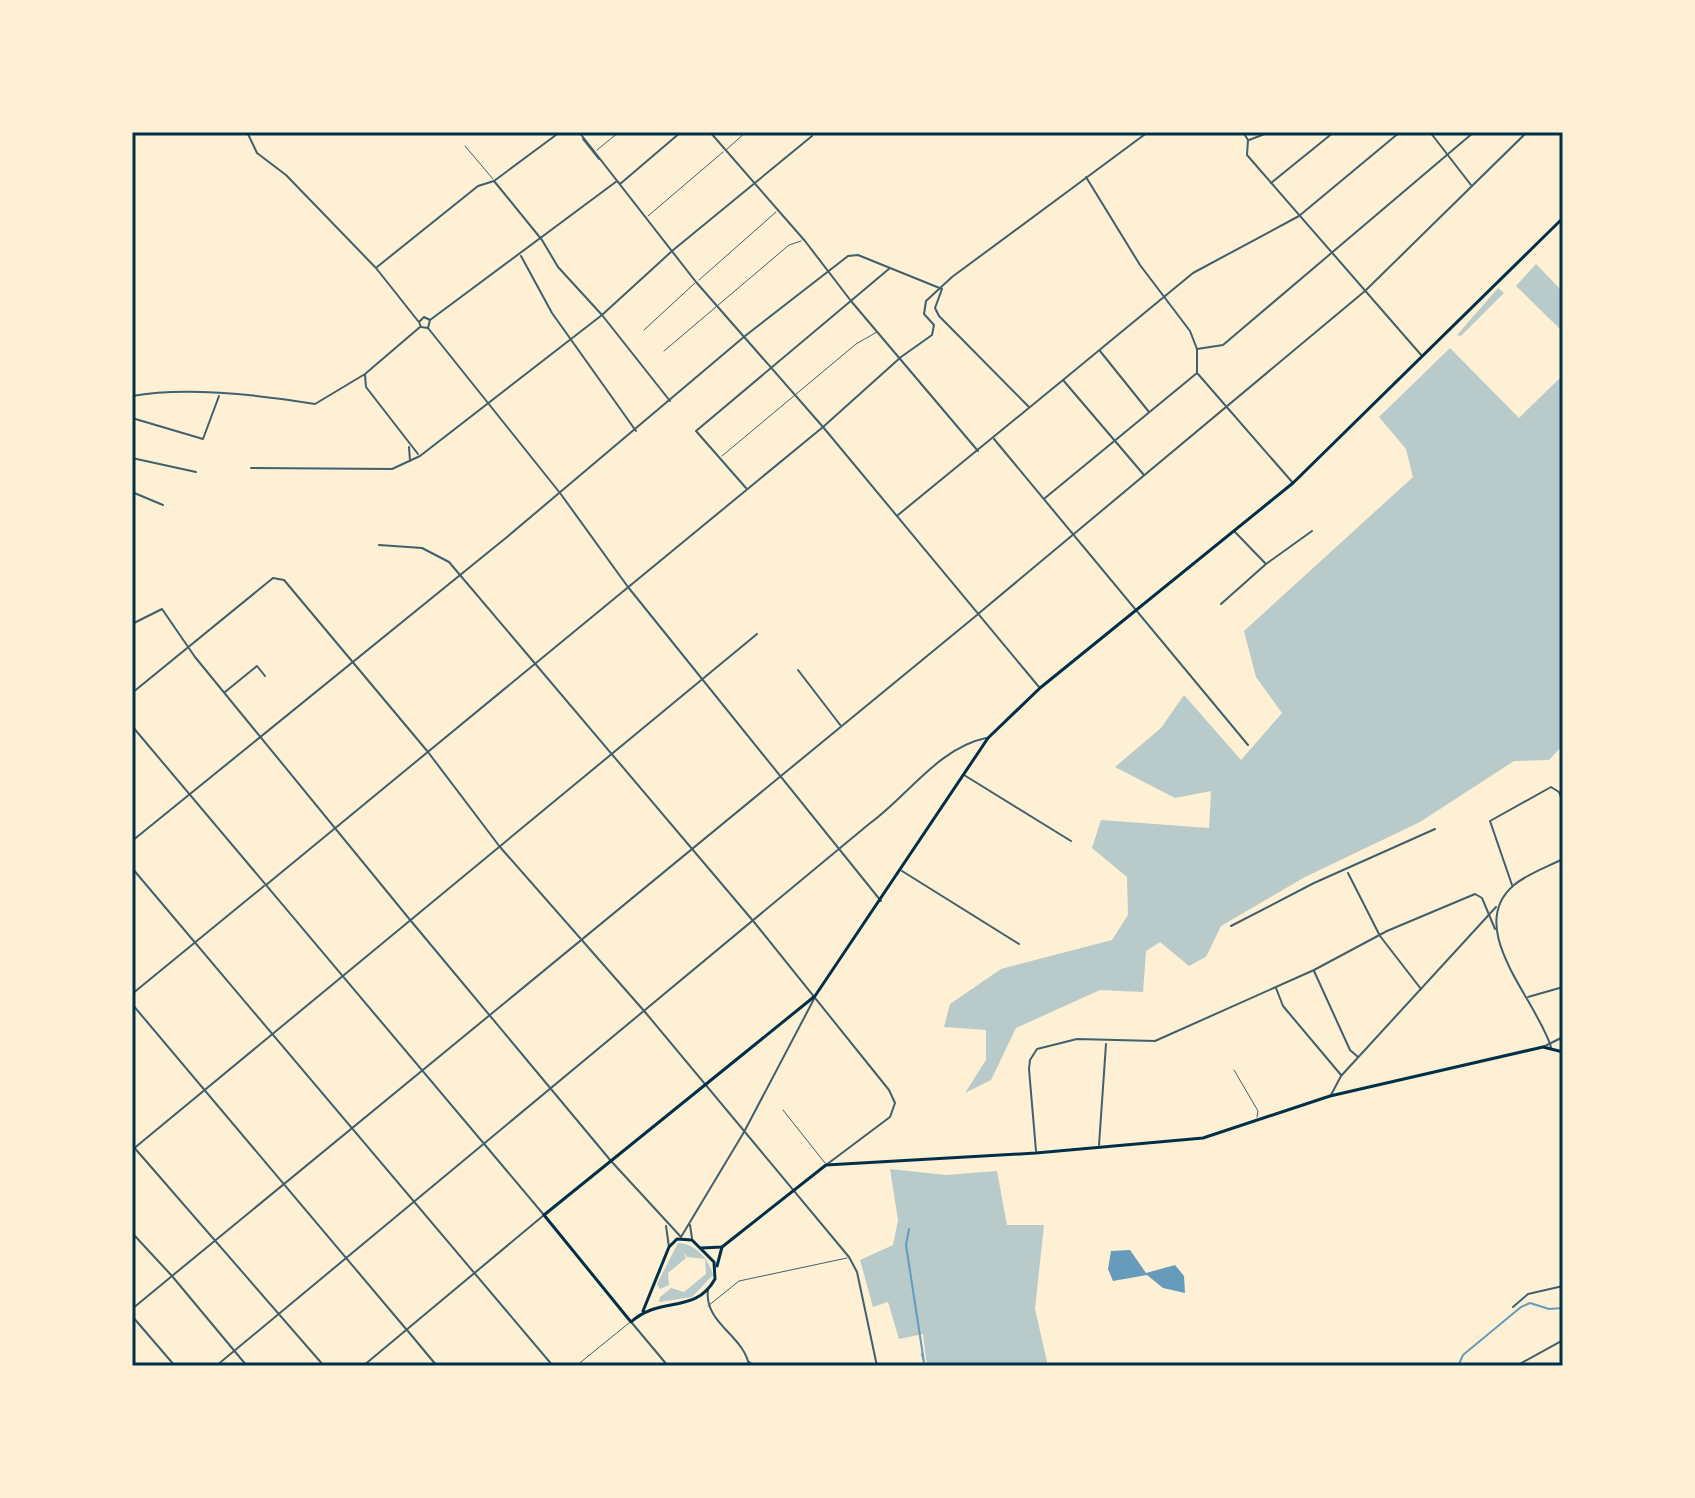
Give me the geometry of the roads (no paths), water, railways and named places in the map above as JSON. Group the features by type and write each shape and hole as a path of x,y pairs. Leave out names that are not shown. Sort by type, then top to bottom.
{"main road":[{"path":"722,1247 715,1279 708,1288 692,1301 658,1305 643,1311 631,1322 544,1215 815,996 988,738 1040,688 1293,483 1563,218"},
{"path":"701,1248 722,1247 826,1165 1036,1153 1203,1138 1330,1096 1550,1044 1563,1052"},
{"path":"643,1311 669,1247 681,1237 692,1240 716,1268"},
{"path":"650,1295 658,1305"}],"street":[{"path":"247,132 257,153 286,175 376,268 421,327"},
{"path":"376,268 478,186 494,181 560,132"},
{"path":"578,132 696,282 823,427 1040,688"},
{"path":"578,132 618,182"},
{"path":"595,152 619,132"},
{"path":"428,328 430,320 542,240 681,132"},
{"path":"710,132 829,269 851,301 978,451"},
{"path":"644,219 746,132"},
{"path":"132,994 823,427 901,357 927,341 935,331 924,314 926,301 977,257 1148,132"},
{"path":"1243,132 1248,140 1247,155 1423,357"},
{"path":"1248,140 1270,132"},
{"path":"1270,183 1334,132"},
{"path":"897,516 1165,295 1210,263 1299,216 1400,132"},
{"path":"1430,132 1472,186"},
{"path":"1197,349 1223,345 1474,132"},
{"path":"132,1309 1227,408 1365,291 1527,132"},
{"path":"251,468 392,469 420,456 488,400 602,315 672,251 812,136"},
{"path":"465,146 542,240 558,267 602,315 670,402"},
{"path":"1086,177 1140,265 1190,331 1197,349 1197,373 1293,483"},
{"path":"644,330 778,211"},
{"path":"664,351 789,245 805,241"},
{"path":"521,255 529,276 636,431"},
{"path":"132,841 636,431 745,336 848,256 858,255 942,289"},
{"path":"747,489 696,431 876,278 890,268 896,269"},
{"path":"942,289 935,308 939,316 1030,408"},
{"path":"419,322 424,317 430,320"},
{"path":"132,396 175,393 268,396 315,404 365,374 421,327 428,328 560,493 628,587 881,901"},
{"path":"720,458 797,397 856,344 877,332"},
{"path":"1099,350 1150,413"},
{"path":"1044,499 1197,373"},
{"path":"365,374 366,387 409,446 420,456"},
{"path":"1063,380 1145,476"},
{"path":"132,418 203,439 219,395"},
{"path":"993,438 1248,745"},
{"path":"409,446 410,461"},
{"path":"132,458 196,472"},
{"path":"132,492 163,505"},
{"path":"1234,531 1266,564"},
{"path":"1221,604 1266,564 1312,531"},
{"path":"379,545 422,548 438,553 754,922 815,996 895,1103 890,1117 826,1165 783,1110"},
{"path":"132,693 191,648 273,578 284,580 353,659 500,847 645,1012 703,1086 849,1257 857,1272 877,1366"},
{"path":"132,624 162,609 259,736 411,921 611,1161 665,1224 681,1237 744,1132 812,1009 815,996"},
{"path":"324,1366 216,1239 133,1148 757,634"},
{"path":"225,693 257,666 265,676"},
{"path":"798,670 842,727"},
{"path":"132,726 544,1215 363,1366"},
{"path":"216,1366 888,813 903,791 960,746 988,738"},
{"path":"964,775 1071,841"},
{"path":"1512,886 1490,821 1551,787 1559,792 1563,803"},
{"path":"1231,926 1314,883 1347,871 1435,829"},
{"path":"1330,1096 1341,1076 1512,886 1563,859"},
{"path":"132,868 553,1366"},
{"path":"901,870 1019,944"},
{"path":"1347,871 1380,936 1421,990"},
{"path":"1036,1153 1029,1069 1033,1053 1077,1039 1155,1041 1475,894 1482,898 1550,1044 1563,1037"},
{"path":"1495,929 1496,907"},
{"path":"1314,970 1344,1037 1358,1057"},
{"path":"1276,987 1283,1006 1341,1076"},
{"path":"1527,997 1563,987"},
{"path":"132,1004 437,1366"},
{"path":"1098,1148 1106,1042"},
{"path":"1234,1070 1258,1111 1257,1122"},
{"path":"690,1223 692,1240"},
{"path":"665,1224 669,1247"},
{"path":"134,1235 247,1366"},
{"path":"708,1306 739,1281 849,1257"},
{"path":"1513,1307 1528,1294 1563,1286"},
{"path":"708,1288 708,1306 749,1364 755,1366"},
{"path":"132,1316 175,1366"},
{"path":"576,1366 631,1322 668,1366"},
{"path":"1516,1366 1563,1340"}],"water":[{"path":"1130,1250 1146,1273 1175,1265 1184,1276 1185,1293 1163,1288 1147,1275 1113,1281 1108,1269 1111,1251"}],"waterway":[{"path":"909,1229 906,1245 924,1362 922,1354"},
{"path":"1458,1366 1463,1355 1521,1307 1530,1303 1549,1309 1563,1308"},
{"path":"1015,1366 1027,1364"}]}
